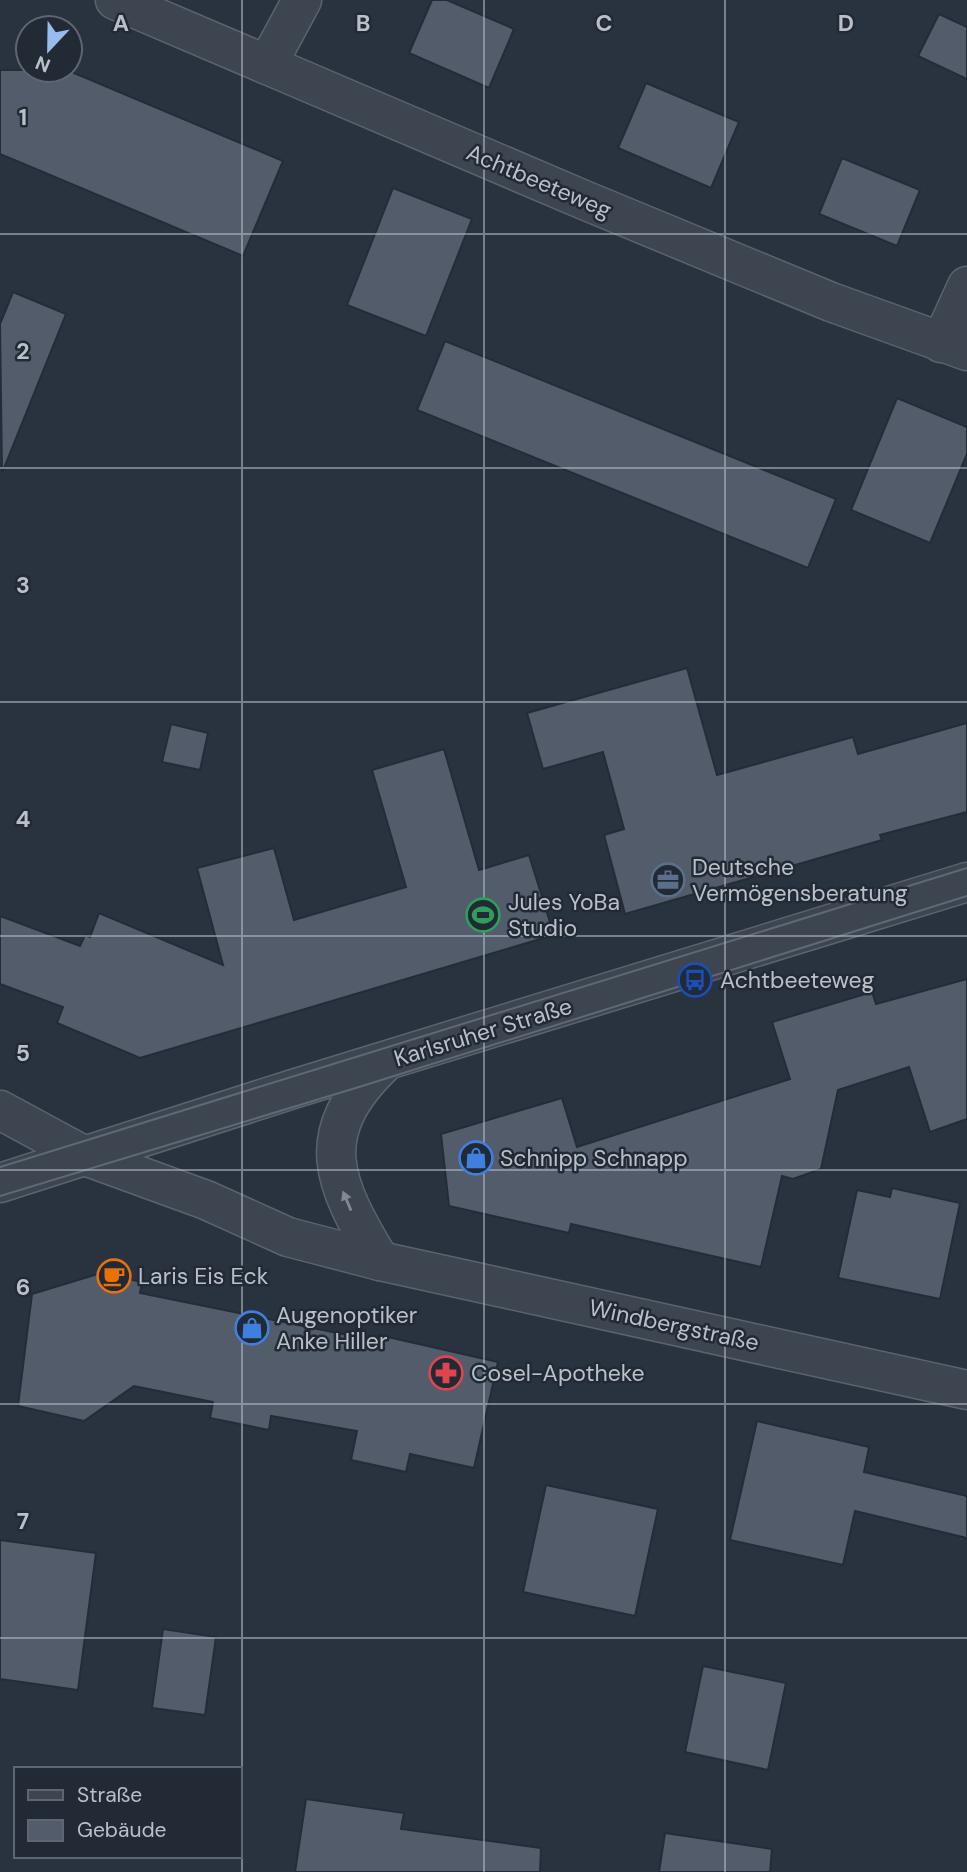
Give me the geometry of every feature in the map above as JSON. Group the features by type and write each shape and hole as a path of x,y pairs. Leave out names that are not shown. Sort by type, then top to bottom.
{"street":[{"name":"Achtbeeteweg","path":"115,0 596,205 831,302 954,347"},
{"path":"267,65 302,0"},
{"path":"954,347 967,286"},
{"name":"Karlsruher Straße","path":"0,1183 967,882"},
{"path":"380,1261 354,1216 340,1184 336,1154 340,1120 359,1087 383,1063"},
{"name":"Windbergstraße","path":"0,1110 85,1156 206,1200 288,1237 380,1261 967,1390"}],"building":[{"path":"432,0 447,0 514,29 489,88 409,53"},
{"path":"939,14 967,27 967,79 918,56"},
{"path":"0,70 14,70 14,84 84,84 84,77 283,161 243,256 0,154"},
{"path":"646,83 739,122 711,188 618,148"},
{"path":"842,158 920,190 897,246 819,214"},
{"path":"393,188 472,219 426,336 347,305"},
{"path":"13,292 66,314 2,473 0,324"},
{"path":"445,341 836,499 808,568 417,410"},
{"path":"897,398 967,427 967,454 930,543 851,510"},
{"path":"687,668 717,775 853,737 858,754 967,723 967,812 880,835 882,840 625,914 604,835 624,829 603,752 543,769 527,713"},
{"path":"171,724 208,733 200,770 162,762"},
{"path":"444,749 479,870 529,855 554,935 140,1058 57,1023 63,1007 0,984 0,916 80,946 85,935 90,937 99,913 223,965 197,868 274,848 294,920 406,887 372,770"},
{"path":"967,979 967,1119 930,1132 909,1067 838,1090 821,1169 793,1179 782,1176 761,1267 571,1224 569,1233 449,1206 441,1134 562,1098 577,1147 790,1079 772,1022 872,992 876,1004"},
{"path":"892,1188 960,1203 940,1299 838,1278 857,1190 890,1197"},
{"path":"101,1273 142,1282 140,1293 377,1341 379,1335 498,1362 474,1468 410,1454 406,1472 351,1460 357,1431 271,1416 269,1430 210,1418 213,1402 134,1386 84,1421 18,1406 32,1294"},
{"path":"757,1421 869,1447 864,1472 967,1496 967,1538 855,1511 843,1565 730,1540"},
{"path":"546,1485 658,1509 635,1616 523,1592"},
{"path":"0,1540 96,1553 78,1690 0,1679"},
{"path":"163,1629 216,1637 205,1715 152,1708"},
{"path":"703,1666 786,1683 768,1770 685,1752"},
{"path":"306,1799 404,1813 401,1829 541,1848 540,1872 295,1872"},
{"path":"665,1833 772,1849 770,1872 659,1872"}],"tram line":[{"path":"0,1167 967,868"},
{"path":"0,1196 359,1087 967,896"}],"place":[{"name":"Deutsche Vermögensberatung","path":"668,880"},
{"name":"Jules YoBa Studio","path":"483,915"},
{"name":"Achtbeeteweg","path":"695,980"},
{"name":"Schnipp Schnapp","path":"476,1158"},
{"name":"Laris Eis Eck","path":"114,1276"},
{"name":"Augenoptiker Anke Hiller","path":"252,1328"},
{"name":"Cosel-Apotheke","path":"446,1373"}]}
